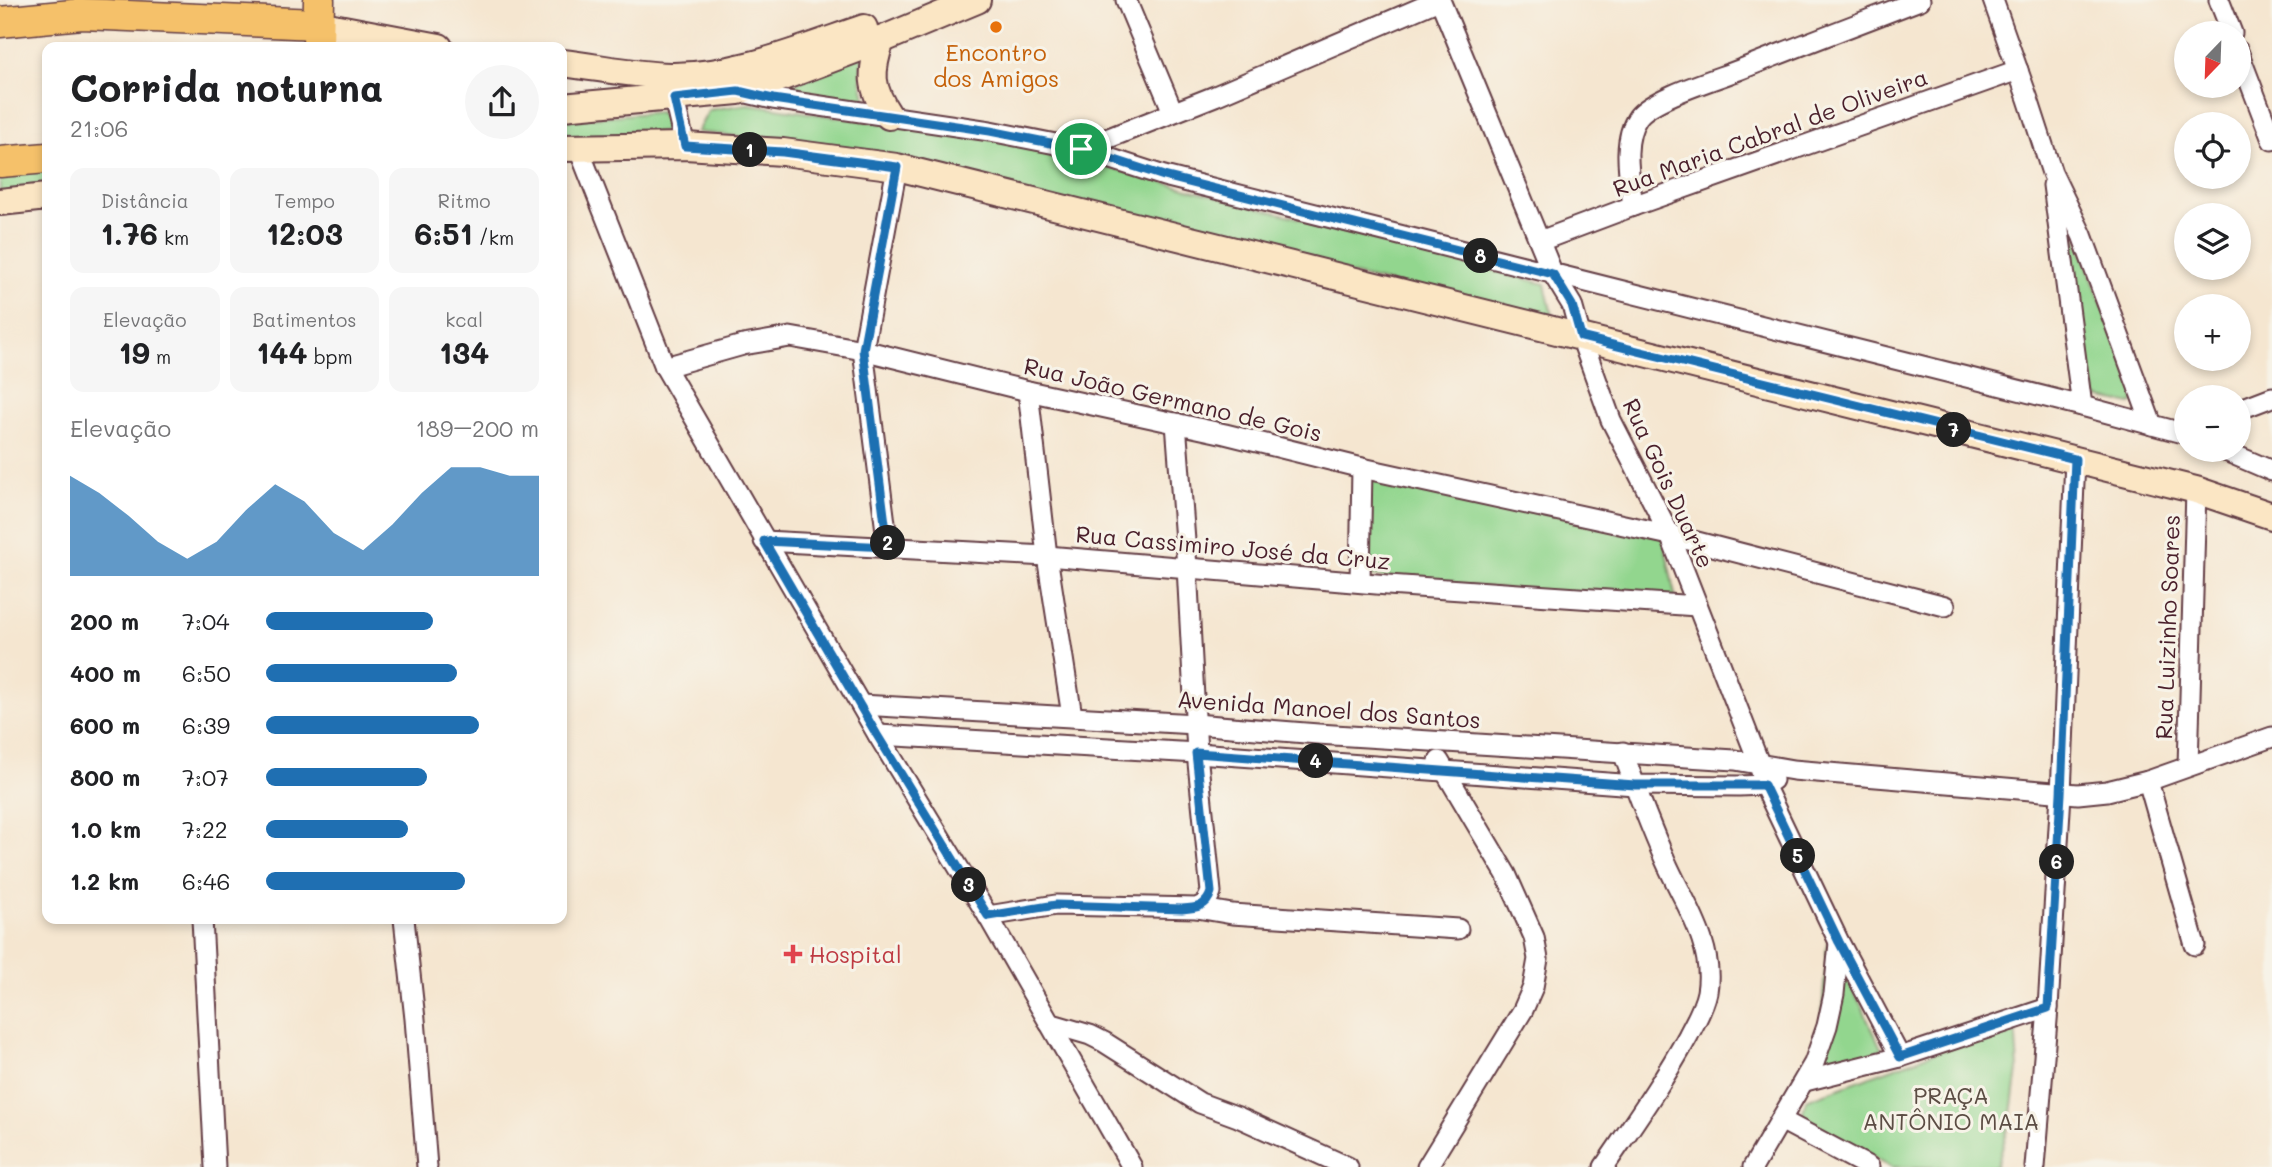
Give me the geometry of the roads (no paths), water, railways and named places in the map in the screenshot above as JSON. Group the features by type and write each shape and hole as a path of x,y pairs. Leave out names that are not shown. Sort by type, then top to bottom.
{"main road":[{"path":"0,22 77,7 318,24"},
{"path":"0,162 42,158"}],"street":[{"path":"567,106 672,87 783,55 866,27 930,0"},
{"path":"738,91 881,40 977,0"},
{"path":"1126,0 1173,112"},
{"path":"1081,149 1440,0"},
{"name":"Rua Gois Duarte","path":"1440,0 1553,274 1572,305 1611,420 1670,535 1759,763 1764,785 1839,942 1900,1057"},
{"path":"1633,206 1628,145 1639,116 1657,103 1920,0"},
{"path":"1993,0 2052,173 2082,235 2152,425"},
{"path":"2219,0 2227,21"},
{"path":"318,24 413,42"},
{"path":"881,40 874,59 873,80 878,100 890,116"},
{"path":"567,64 672,87 738,91 773,99 990,131 1081,149 1164,176 2174,430"},
{"name":"Rua Maria Cabral de Oliveira","path":"1540,241 2018,70"},
{"path":"2251,85 2272,139"},
{"path":"672,87 685,146"},
{"path":"1132,1167 988,916 877,735 665,367 570,147 685,146 783,152 897,167 2075,459 2196,490 2272,516"},
{"path":"888,547 863,350 897,167"},
{"path":"2052,173 2058,238 2082,405"},
{"path":"0,202 42,198"},
{"name":"Rua João Germano de Gois","path":"665,367 743,345 790,337 863,350 1362,468 1670,535 1945,606"},
{"path":"1028,391 1047,556 1072,716"},
{"path":"2251,405 2272,397"},
{"path":"1176,423 1187,568 1196,753 1211,892 1206,903 1197,908"},
{"path":"2035,1167 2061,794 2075,459"},
{"path":"2251,462 2272,471"},
{"path":"1360,582 1362,468"},
{"name":"Rua Luizinho Soares","path":"2188,766 2196,490"},
{"name":"Rua Cassimiro José da Cruz","path":"764,541 1047,556 1697,607"},
{"name":"Avenida Manoel dos Santos","path":"861,705 1623,752 2061,794 2107,791 2148,781 2272,737"},
{"path":"877,735 1196,753 1635,785 1764,785 1793,769"},
{"path":"1427,1167 1523,1010 1533,986 1538,959 1534,937 1506,874 1442,770 1431,741"},
{"path":"1604,1167 1677,1057 1701,1011 1707,992 1708,970 1704,944 1666,862 1623,752"},
{"path":"2148,781 2195,944"},
{"path":"988,916 1056,905 1197,908 1232,914 1458,929"},
{"path":"202,924 215,1167"},
{"path":"405,924 427,1167"},
{"path":"1753,1167 1805,1081 1827,1026 1834,994 1839,942"},
{"path":"1805,1081 1900,1057 2048,1008"},
{"path":"1049,1023 1090,1035 1200,1102 1348,1167"},
{"path":"1781,1120 1869,1167"}],"place":[{"name":"Encontro dos Amigos","path":"996,27"},
{"name":"Hospital","path":"793,954"}],"park label":[{"name":"PRAÇA ANTÔNIO MAIA","path":"1951,1108"}]}
